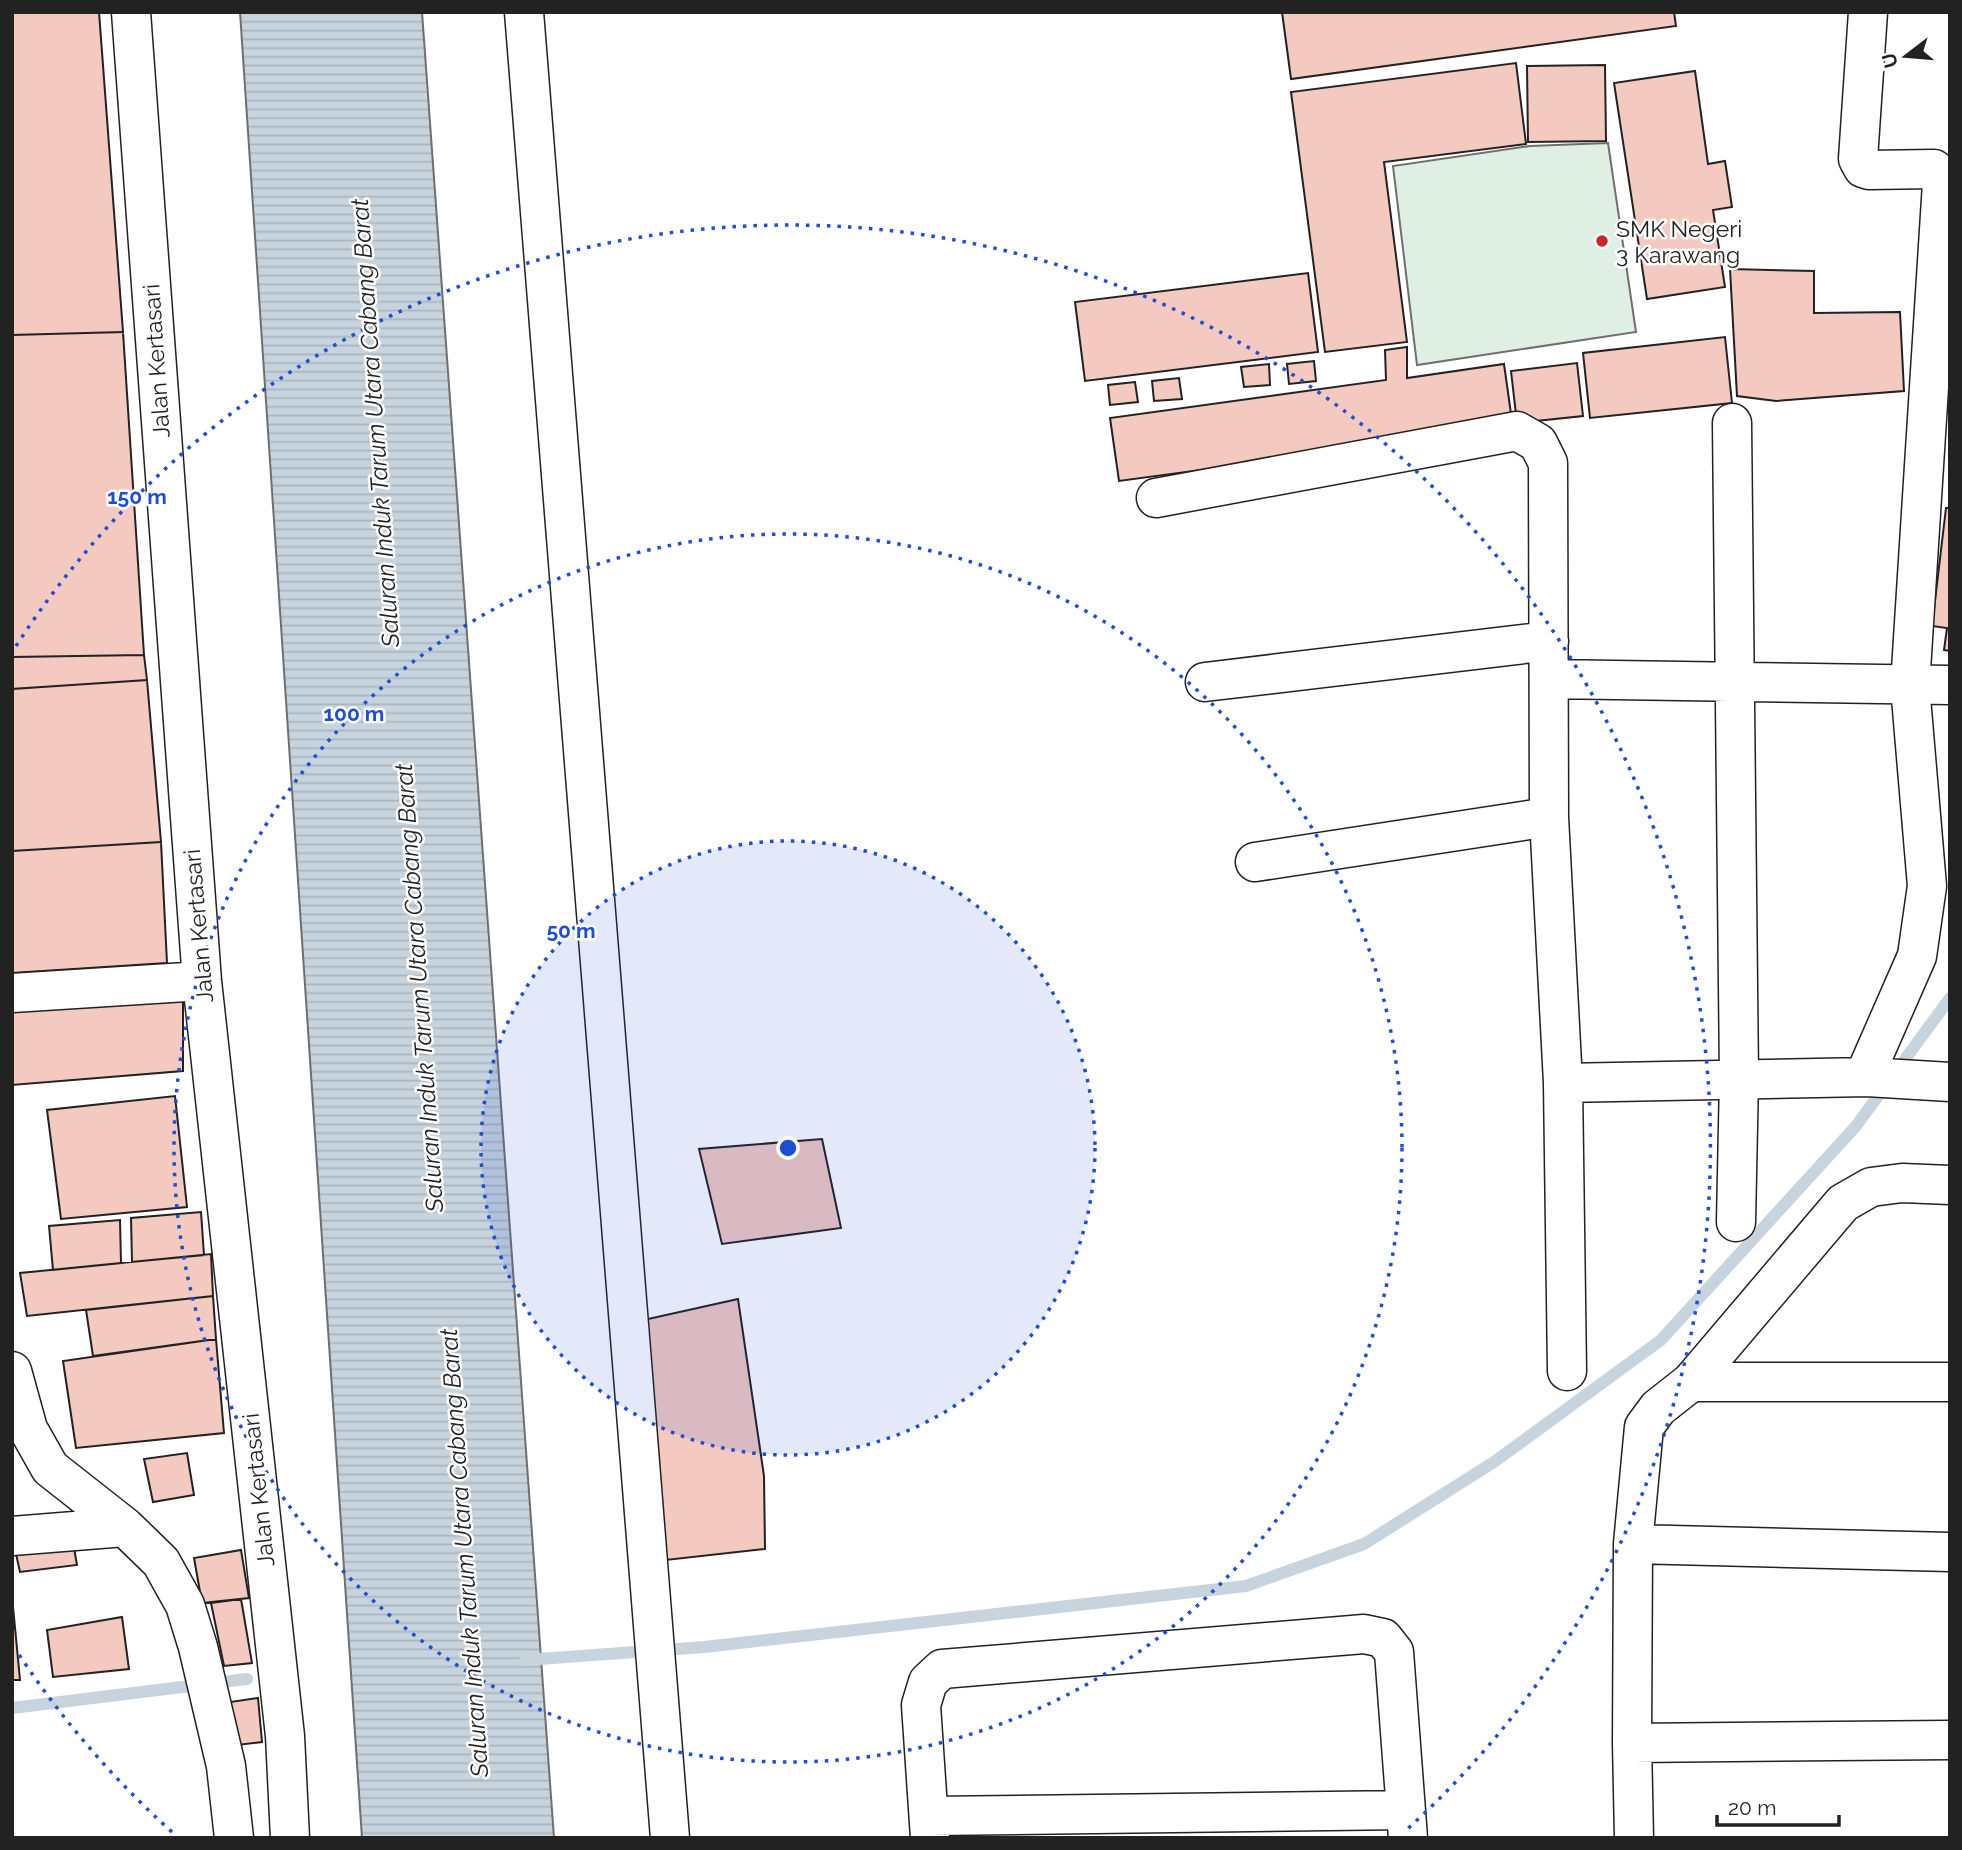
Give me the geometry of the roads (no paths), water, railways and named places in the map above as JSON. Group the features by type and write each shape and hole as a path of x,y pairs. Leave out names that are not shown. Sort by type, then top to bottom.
{"street":[{"name":"Jalan Kertasari","path":"131,12 202,981 285,1736 290,1838"},
{"path":"524,12 670,1838"},
{"path":"1865,1077 1917,956 1927,886 1910,686 1944,242 1942,183 1940,175 1934,169 1869,170 1863,168 1858,159 1868,12"},
{"path":"1732,423 1739,1078 1736,1222"},
{"path":"1156,498 1517,431 1538,443 1548,463 1549,817 1563,1083 1567,1371"},
{"path":"1205,682 1549,641"},
{"path":"1549,679 1950,685"},
{"path":"1255,862 1549,817"},
{"path":"12,993 202,981"},
{"path":"1563,1083 1865,1077 1936,1081"},
{"path":"1634,1838 1633,1544 1644,1427 1658,1408 1691,1382 1843,1203 1871,1187 1902,1183 1950,1185"},
{"path":"12,1371 28,1429 50,1468 125,1527 161,1562 185,1605 198,1647 226,1766 234,1838"},
{"path":"1691,1382 1950,1382"},
{"path":"12,1536 125,1527"},
{"path":"1633,1544 1950,1552"},
{"path":"1364,1634 1383,1638 1394,1651 1407,1824 930,1827 921,1705 928,1682 942,1669 1364,1634"},
{"path":"1632,1743 1950,1740"}],"water":[{"name":"Saluran Induk Tarum Utara Cabang Barat","path":"240,12 422,12 554,1838 362,1838"}],"waterway":[{"path":"525,1660 704,1647 1246,1586 1364,1544 1494,1462 1661,1340 1856,1126 1950,998"},
{"path":"12,1708 247,1679"}],"place":[{"name":"SMK Negeri 3 Karawang","path":"1602,241"}]}
